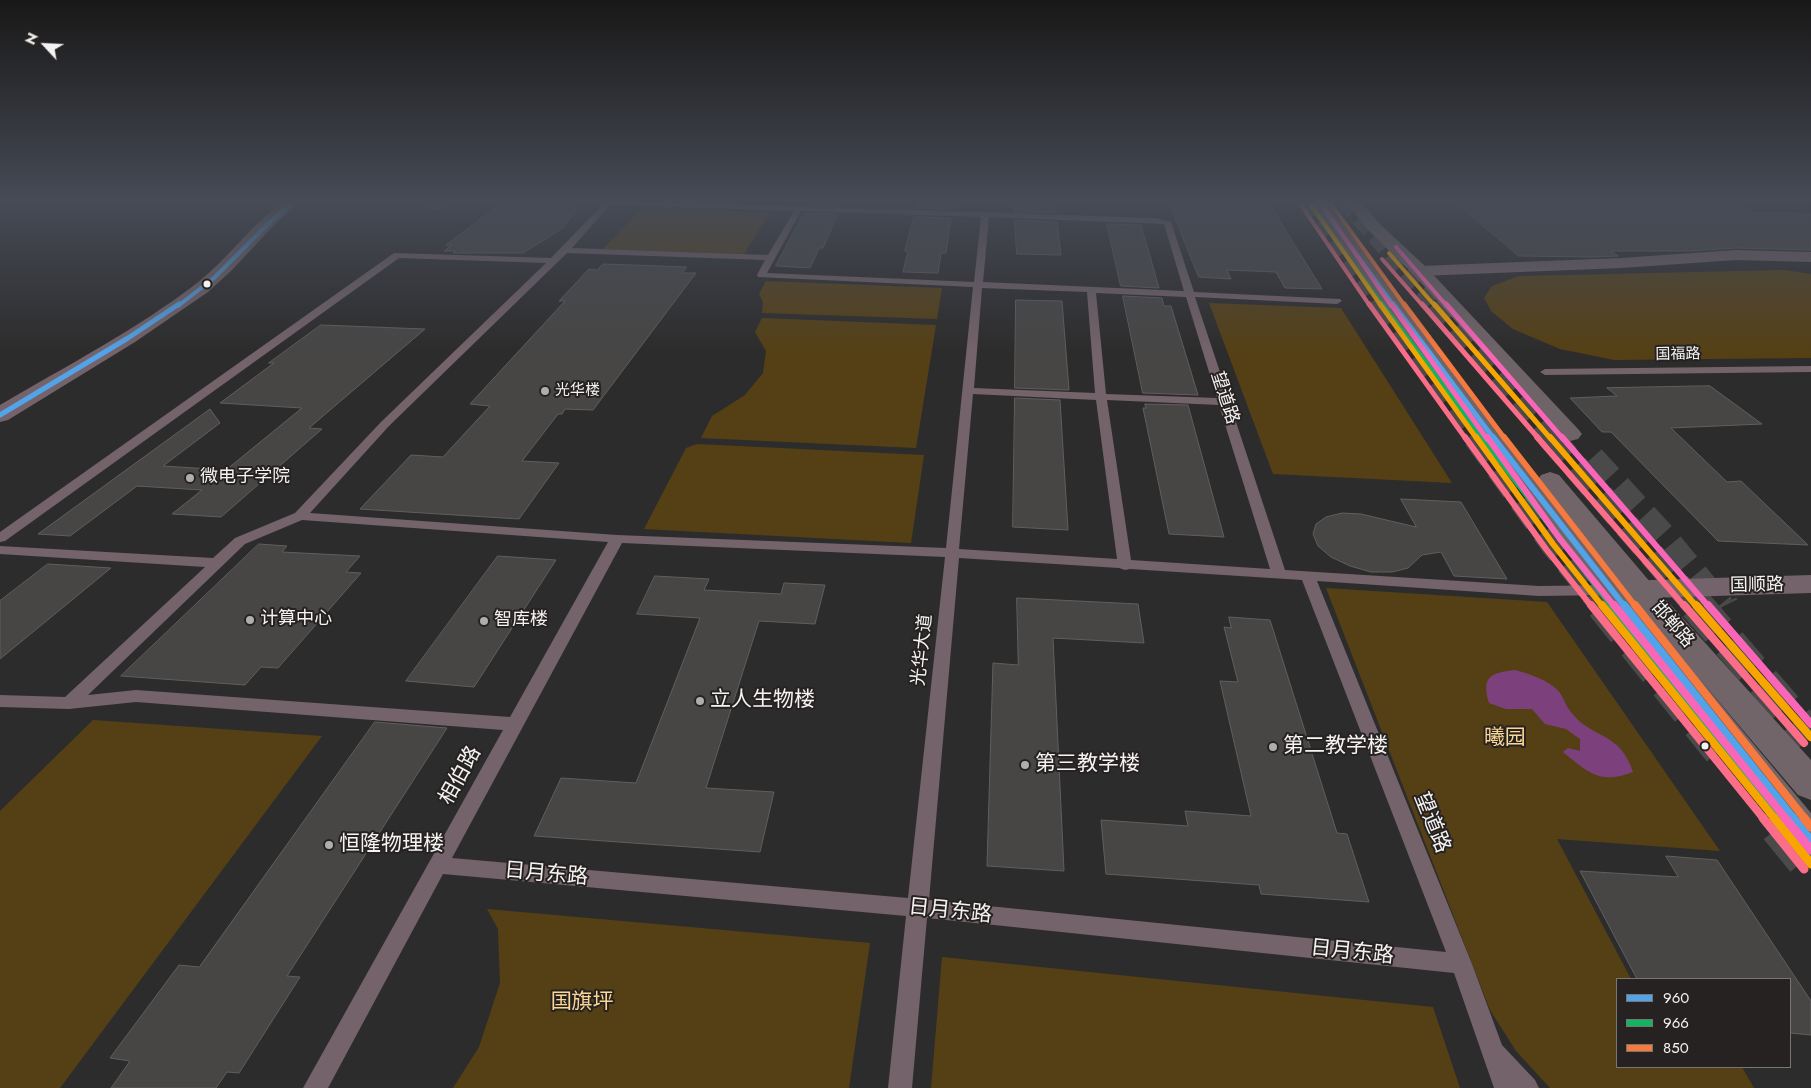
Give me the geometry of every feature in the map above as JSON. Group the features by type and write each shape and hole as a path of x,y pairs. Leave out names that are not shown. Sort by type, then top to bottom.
{"highway":[{"path":"1420,271 1570,434"}],"main road":[{"name":"邯郸路","path":"1351,251 1627,590 1811,785"},
{"name":"邯郸路","path":"1371,251 1378,266 1401,297 1627,590 1811,841"},
{"path":"1399,251 1420,271"}],"street":[{"path":"0,415 204,287 239,251"},
{"path":"1420,271 1621,263 1736,255 1811,257"},
{"name":"国顺路","path":"1627,590 1811,584"}],"lane":[{"path":"69,703 240,541 300,516 385,424 564,251"},
{"path":"585,251 770,258"},
{"path":"774,251 761,275 1337,301"},
{"name":"光华大道","path":"900,1088 982,251"},
{"name":"望道路","path":"1176,251 1226,402 1279,575"},
{"path":"0,538 397,255 554,261"},
{"path":"1091,290 1101,397 1125,566"},
{"name":"国福路","path":"1545,372 1811,369"},
{"path":"968,391 1226,402"},
{"path":"300,516 617,539 952,553 1125,566 1539,591 1627,590"},
{"name":"相伯路","path":"316,1088 617,539"},
{"path":"0,550 216,564"},
{"name":"望道路","path":"1308,577 1461,964 1506,1088"},
{"path":"0,701 69,703 136,696 515,724"},
{"name":"日月东路","path":"438,865 918,908 1461,964"},
{"path":"1490,1048 1527,1088"}],"green space":[{"path":"653,251 746,251 744,254"},
{"path":"1784,270 1811,274 1811,358 1614,360 1560,349 1513,329 1491,311 1484,298 1492,286 1519,276"},
{"path":"766,281 942,288 937,319 762,313 763,302 759,294"},
{"path":"1209,303 1341,308 1452,483 1273,474"},
{"path":"762,318 936,325 916,448 701,438 712,416 745,395 763,373 766,351 755,332"},
{"path":"697,444 924,455 911,543 644,529 686,448"},
{"name":"曦园","path":"1326,588 1547,602 1720,851 1557,839 1630,978 1616,978 1616,1068 1743,1068 1754,1088 1550,1088 1516,1051 1490,1010"},
{"path":"93,720 322,736 60,1088 0,1088 0,811"},
{"name":"国旗坪","path":"487,909 870,943 849,1088 453,1088 479,1047 500,983 498,929"},
{"path":"942,957 1433,1007 1460,1088 931,1088"}],"shaded area":[{"path":"1515,670 1540,679 1557,689 1579,721 1613,742 1620,749 1633,772 1621,776 1603,777 1587,771 1563,752 1568,748 1580,751 1580,739 1566,729 1545,724 1532,709 1506,709 1489,703 1486,687 1487,681 1494,675"}],"building":[{"path":"444,251 527,251 523,253 453,253 455,251"},
{"path":"784,251 818,251 810,268 776,266"},
{"path":"905,251 946,251 946,253 941,253 938,273 903,272 908,251"},
{"path":"1017,251 1060,251 1061,255 1017,254"},
{"path":"1113,251 1148,251 1159,288 1121,286"},
{"path":"1188,251 1298,251 1322,289 1285,288 1276,272 1227,270 1231,279 1199,277"},
{"path":"1513,251 1693,251 1610,251 1618,256 1592,257 1519,256"},
{"name":"光华楼","path":"603,264 687,267 682,273 696,273 593,410 565,409 562,414 558,414 522,461 559,463 519,519 360,509 411,455 443,457 490,406 470,404 565,301 559,301 589,269 597,270"},
{"path":"1123,296 1162,298 1164,306 1171,306 1198,395 1143,393"},
{"path":"1016,300 1062,301 1069,390 1015,388"},
{"path":"321,325 425,329 309,428 322,429 221,517 172,514 202,490 137,486 70,536 38,534 210,409 220,423 163,466 226,470 302,408 220,403 274,363 269,363"},
{"path":"1710,386 1762,424 1671,428 1727,482 1741,481 1808,545 1718,541 1611,432 1602,432 1570,398 1617,396 1607,388"},
{"path":"1015,398 1060,400 1068,530 1013,527"},
{"path":"1145,404 1188,405 1224,537 1169,534 1143,408 1146,408"},
{"path":"1401,499 1461,502 1507,579 1454,576 1441,552 1422,555 1408,568 1392,572 1371,572 1350,566 1331,557 1318,546 1313,534 1316,524 1326,517 1342,513 1361,514 1416,527"},
{"name":"计算中心","path":"259,544 287,546 282,552 360,556 346,572 361,573 278,668 261,667 245,685 121,676"},
{"name":"智库楼","path":"498,556 556,560 474,687 406,681"},
{"path":"48,564 111,568 0,659 0,601"},
{"name":"立人生物楼","path":"655,576 709,579 704,590 781,594 784,583 825,585 815,624 759,621 706,788 774,792 760,852 534,836 561,778 636,783 700,618 637,614"},
{"name":"第三教学楼","path":"1017,598 1138,604 1144,643 1053,638 1064,871 987,866 993,663 1018,665"},
{"name":"第二教学楼","path":"1229,617 1270,620 1337,833 1347,834 1369,902 1261,894 1259,885 1106,874 1101,820 1188,826 1185,811 1251,816 1220,681 1238,682 1224,627 1231,628"},
{"name":"恒隆物理楼","path":"375,722 447,728 287,976 300,977 239,1073 227,1072 216,1088 111,1088 130,1061 110,1058 179,965 199,967"},
{"path":"1666,856 1717,860 1811,1001 1811,1035 1791,1033 1791,978 1636,978 1580,871 1678,877"}],"tunnel":[{"path":"1343,251 1381,306"},
{"path":"1387,251 1435,306"},
{"path":"1380,304 1477,439"},
{"path":"1434,304 1551,439"},
{"path":"1476,437 1553,544 1604,607"},
{"path":"1550,437 1697,607"},
{"path":"1592,458 1665,538 1722,607 1721,605"},
{"path":"1603,605 1725,757"},
{"path":"1696,605 1811,737"},
{"path":"1780,826 1811,864"}],"transit line":[{"name":"960","path":"0,415 103,354 178,306 214,278 242,251"},
{"path":"1332,251 1546,549 1804,869"},
{"path":"1342,251 1553,544 1811,864"},
{"name":"966","path":"1343,251 1491,449 1615,609 1804,846"},
{"path":"1353,251 1560,539 1811,850"},
{"name":"960","path":"1354,251 1498,444 1811,841"},
{"name":"850","path":"1365,251 1505,439 1626,595 1811,827"},
{"path":"1399,251 1811,724"},
{"path":"1389,253 1811,737"},
{"path":"1382,259 1804,743"}],"place":[{"name":"光华楼","path":"545,391"},
{"name":"微电子学院","path":"190,478"},
{"name":"计算中心","path":"250,620"},
{"name":"智库楼","path":"484,621"},
{"name":"立人生物楼","path":"700,701"},
{"name":"第二教学楼","path":"1273,747"},
{"name":"第三教学楼","path":"1025,765"},
{"name":"恒隆物理楼","path":"329,845"}]}
